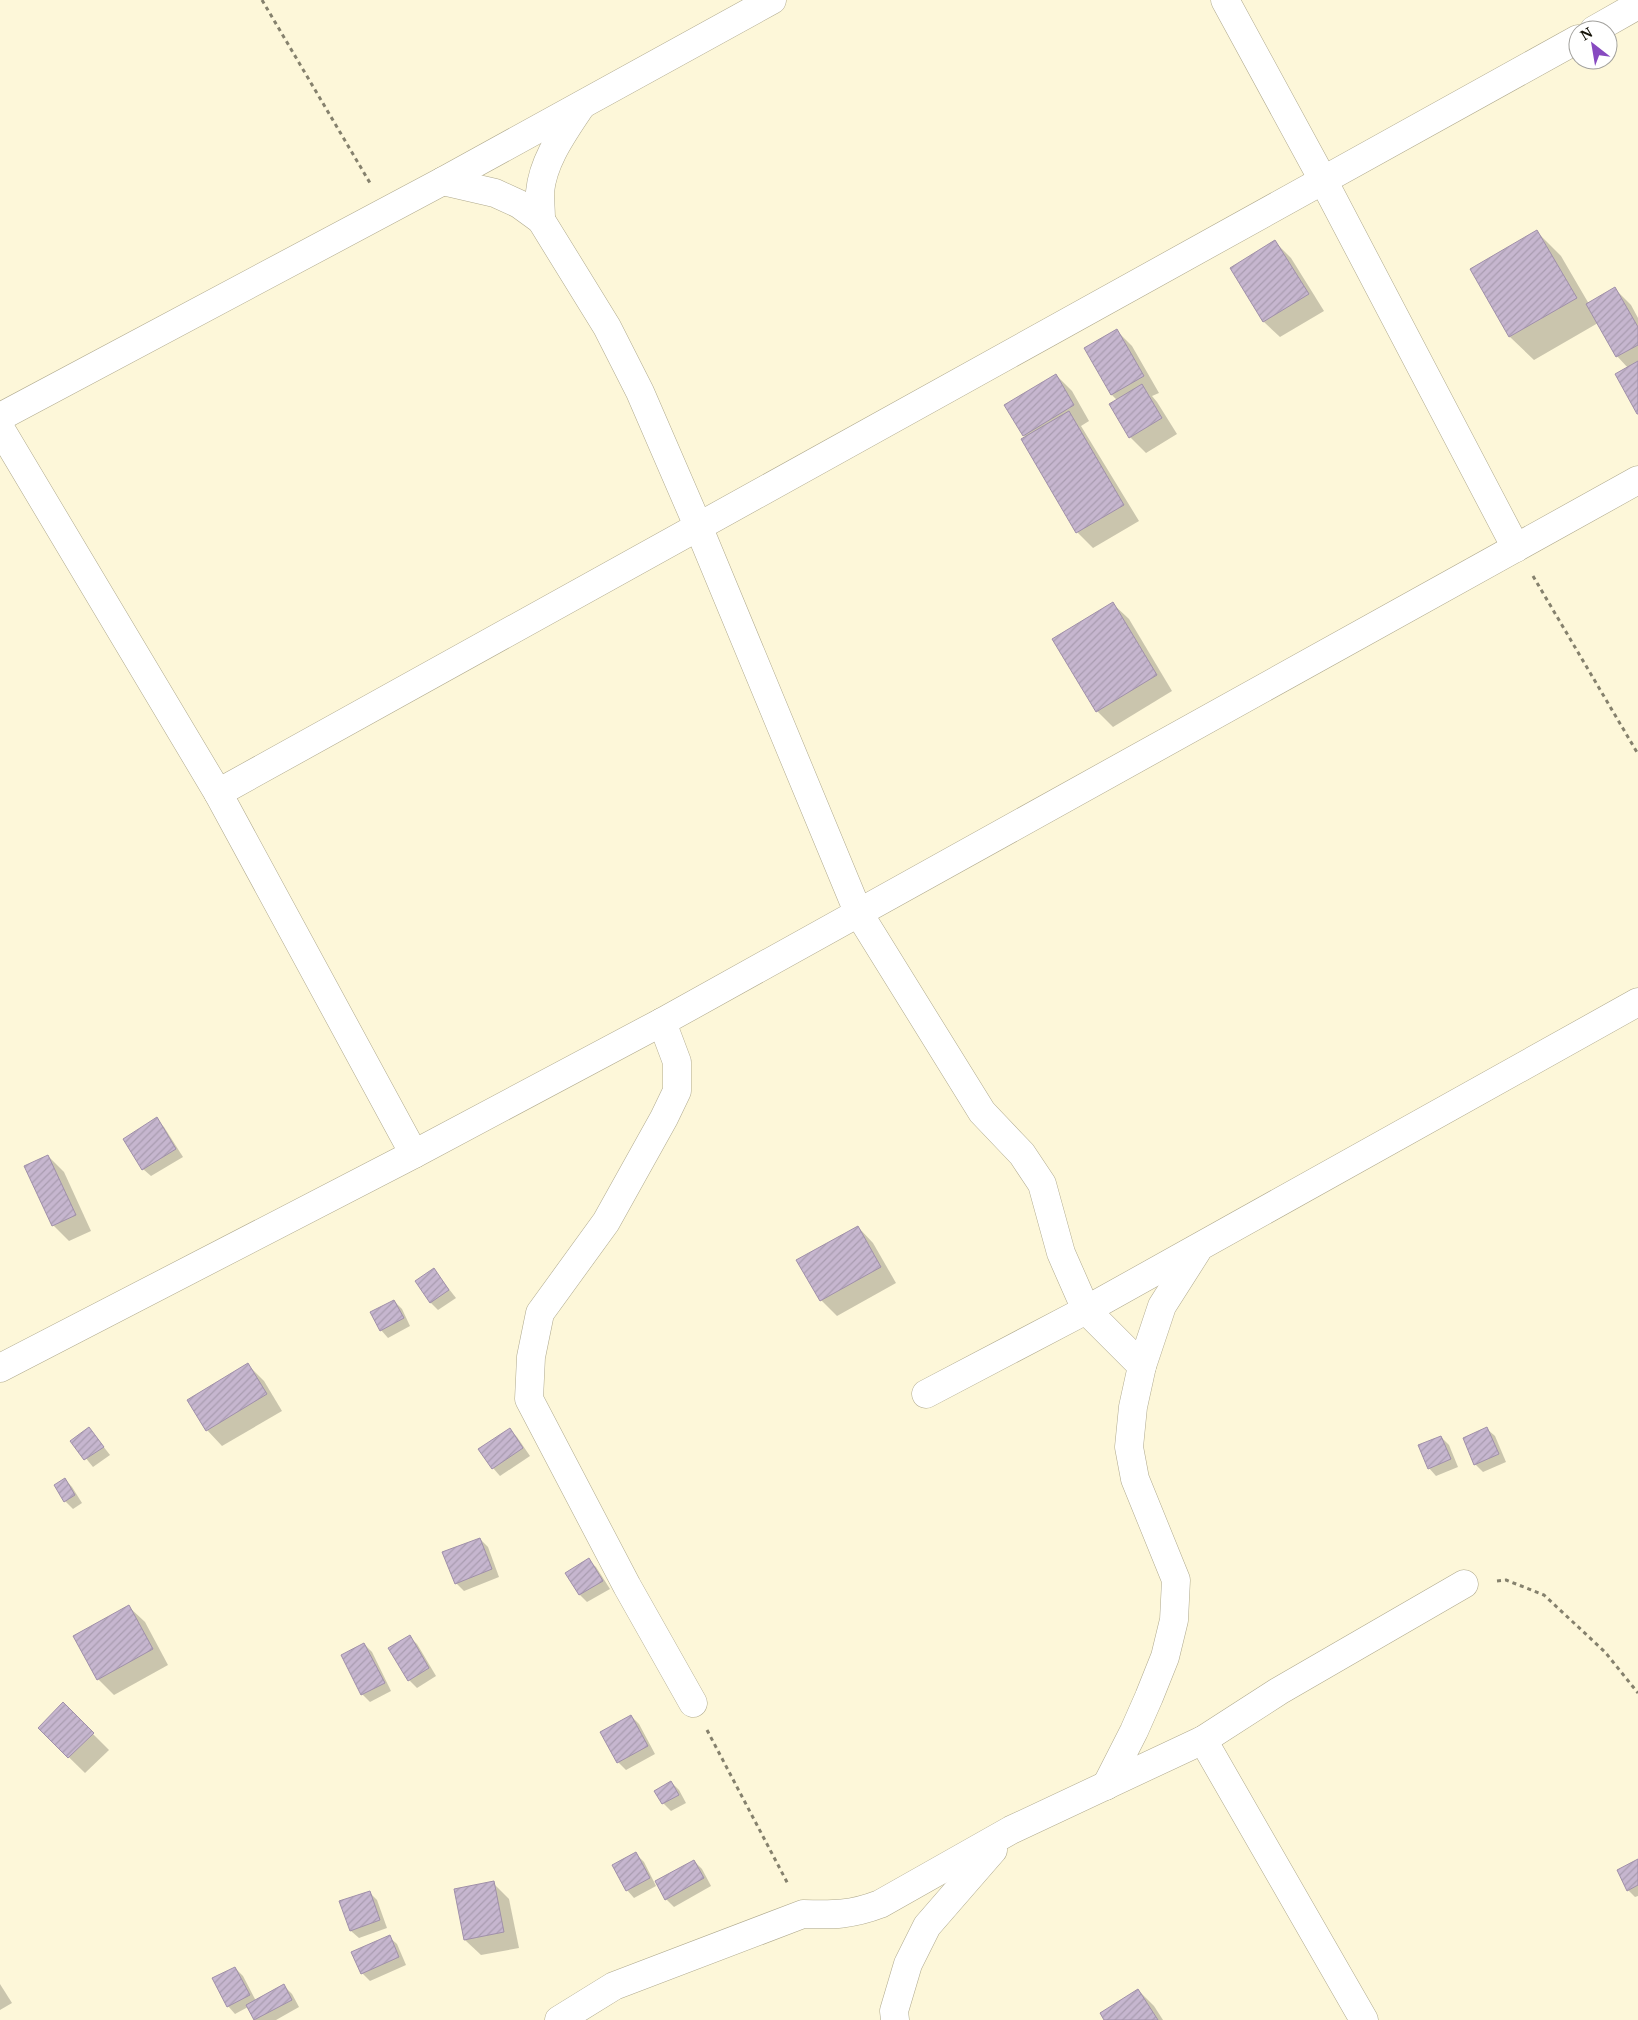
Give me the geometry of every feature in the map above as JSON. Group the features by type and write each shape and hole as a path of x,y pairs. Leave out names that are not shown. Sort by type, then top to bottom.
{"street":[{"path":"0,417 583,104 731,10 772,0"},
{"path":"1225,0 1323,180 1516,548"},
{"path":"1612,20 1638,5"},
{"path":"218,793 1568,45"},
{"path":"541,220 540,191 545,170 552,151 583,104"},
{"path":"442,181 495,193 519,204 541,220 607,327 640,392 698,526 858,912 982,1112 1022,1154 1042,1184 1061,1253 1086,1310 1142,1366"},
{"path":"0,428 218,793 414,1154"},
{"path":"0,1368 414,1154 662,1022 1638,480"},
{"path":"926,1394 1086,1310 1638,1002"},
{"path":"662,1022 677,1062 677,1091 606,1222 540,1313 531,1356 529,1399 627,1586 693,1703"},
{"path":"1106,1786 1134,1731 1156,1681 1165,1657 1174,1620 1176,1580 1135,1480 1130,1446 1133,1407 1142,1366 1162,1306 1200,1247"},
{"path":"559,2020 614,1986 803,1914 836,1915 858,1912 880,1904 1011,1830 1203,1740 1279,1691 1464,1584"},
{"path":"1203,1740 1364,2020"},
{"path":"896,2020 894,2011 908,1964 927,1926 953,1893 1011,1830"}],"path":[{"path":"262,0 386,210"},
{"path":"1516,548 1638,754"},
{"path":"1464,1584 1506,1580 1544,1595 1605,1652 1638,1693"},
{"path":"693,1703 803,1914"}],"building":[{"path":"1537,230 1577,298 1509,337 1470,269"},
{"path":"1275,240 1309,294 1263,322 1230,268"},
{"path":"1615,287 1638,327 1638,345 1616,357 1586,304"},
{"path":"1117,329 1144,376 1111,395 1084,348"},
{"path":"1638,361 1638,414 1637,414 1615,374"},
{"path":"1056,374 1074,405 1023,436 1004,405"},
{"path":"1142,384 1162,418 1129,438 1109,404"},
{"path":"1069,411 1124,505 1076,533 1021,439"},
{"path":"1113,602 1157,675 1096,712 1052,639"},
{"path":"157,1117 176,1149 142,1170 123,1139"},
{"path":"48,1155 76,1215 52,1226 24,1166"},
{"path":"858,1226 881,1267 820,1301 796,1260"},
{"path":"434,1268 449,1290 430,1303 415,1281"},
{"path":"394,1300 404,1318 380,1331 370,1312"},
{"path":"248,1363 267,1394 206,1431 187,1400"},
{"path":"89,1427 104,1447 84,1460 70,1441"},
{"path":"1487,1427 1499,1454 1474,1465 1463,1438"},
{"path":"510,1428 523,1448 492,1469 478,1449"},
{"path":"1441,1436 1451,1459 1428,1469 1418,1445"},
{"path":"65,1478 75,1495 64,1502 54,1485"},
{"path":"480,1538 492,1569 455,1584 442,1552"},
{"path":"589,1558 603,1581 579,1595 565,1573"},
{"path":"129,1605 153,1649 97,1680 73,1636"},
{"path":"410,1635 429,1668 408,1681 388,1648"},
{"path":"364,1643 385,1683 361,1695 341,1655"},
{"path":"63,1702 94,1733 68,1758 38,1728"},
{"path":"631,1715 648,1746 617,1763 600,1732"},
{"path":"671,1781 679,1795 662,1804 654,1791"},
{"path":"636,1852 650,1878 626,1891 612,1865"},
{"path":"1638,1859 1638,1885 1627,1891 1617,1870"},
{"path":"694,1860 704,1878 665,1900 655,1881"},
{"path":"494,1881 504,1932 464,1940 454,1889"},
{"path":"370,1891 380,1920 350,1931 339,1901"},
{"path":"390,1935 399,1957 361,1974 351,1952"},
{"path":"235,1967 250,1995 227,2007 212,1978"},
{"path":"284,1984 292,2000 254,2020 246,2005"},
{"path":"1138,1989 1158,2020 1104,2020 1100,2013"}]}
